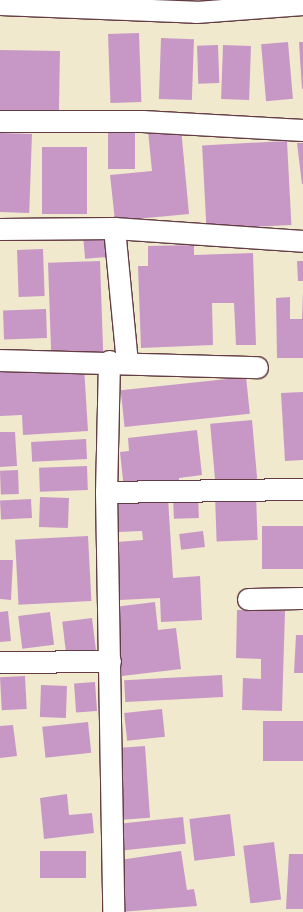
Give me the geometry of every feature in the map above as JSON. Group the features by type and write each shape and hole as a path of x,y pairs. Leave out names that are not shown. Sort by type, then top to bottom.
{"street":[{"path":"0,4 114,4 196,12 303,4 303,0"},
{"path":"0,121 142,121 303,130"},
{"path":"0,229 114,228 303,241"},
{"path":"113,912 106,492 118,361 114,228"},
{"path":"0,360 118,361 257,367"},
{"path":"106,492 303,489"},
{"path":"248,599 303,598"},
{"path":"0,662 110,661"}],"building":[{"path":"139,33 141,102 110,103 108,34"},
{"path":"161,38 194,39 192,100 159,99"},
{"path":"288,42 293,99 266,101 261,44"},
{"path":"299,42 303,42 303,89 302,89"},
{"path":"218,45 219,83 198,84 197,46"},
{"path":"223,45 251,46 249,100 221,99"},
{"path":"0,50 60,51 59,111 0,110"},
{"path":"108,126 135,126 135,169 108,169"},
{"path":"181,128 189,214 115,221 110,175 152,171 148,131"},
{"path":"0,133 32,134 29,213 0,212"},
{"path":"287,141 291,225 207,229 202,145"},
{"path":"297,143 303,143 303,184 302,184"},
{"path":"42,147 87,147 87,214 42,214"},
{"path":"105,234 107,257 85,259 83,236"},
{"path":"194,245 194,255 253,253 256,345 236,345 234,303 212,303 213,345 141,348 138,266 148,266 148,246"},
{"path":"43,249 45,296 19,297 17,250"},
{"path":"100,261 103,357 51,359 48,263"},
{"path":"297,261 303,261 303,281 298,281"},
{"path":"303,292 303,358 277,358 276,298 290,297 290,319 302,319"},
{"path":"46,309 47,338 4,339 3,311"},
{"path":"84,367 88,431 23,435 22,415 0,416 0,372"},
{"path":"246,377 250,414 125,427 121,390"},
{"path":"303,392 303,460 285,461 281,393"},
{"path":"252,420 257,479 215,482 210,424"},
{"path":"197,430 202,475 179,478 179,482 124,489 120,452 129,451 128,438"},
{"path":"0,432 15,432 17,466 0,467"},
{"path":"86,439 87,459 32,462 31,442"},
{"path":"87,466 88,490 40,492 39,468"},
{"path":"18,470 19,494 1,495 0,471"},
{"path":"198,494 199,518 174,519 173,495"},
{"path":"256,494 258,540 217,541 215,495"},
{"path":"40,497 69,498 68,528 39,527"},
{"path":"168,498 173,578 200,576 202,620 161,622 160,598 120,600 117,542 143,540 142,531 118,532 116,501"},
{"path":"31,499 32,518 1,520 0,501"},
{"path":"262,526 303,526 303,569 262,569"},
{"path":"203,531 205,547 181,550 179,534"},
{"path":"88,536 91,601 19,605 15,540"},
{"path":"0,560 13,560 11,600 0,599"},
{"path":"155,602 158,630 176,628 181,669 122,676 114,607"},
{"path":"237,610 285,611 282,711 242,710 243,678 261,679 261,659 236,658"},
{"path":"8,611 11,641 0,642 0,612"},
{"path":"50,612 54,645 22,649 18,616"},
{"path":"92,618 96,652 66,655 62,622"},
{"path":"296,635 303,635 303,673 294,673"},
{"path":"222,675 223,697 125,702 124,680"},
{"path":"25,676 27,709 2,710 0,677"},
{"path":"95,682 97,711 76,712 74,683"},
{"path":"41,685 67,686 66,718 40,717"},
{"path":"162,709 165,737 127,741 124,713"},
{"path":"263,721 303,721 303,761 263,761"},
{"path":"88,722 91,753 45,758 42,727"},
{"path":"13,725 17,756 0,758 0,726"},
{"path":"145,746 150,818 122,820 117,748"},
{"path":"67,794 69,815 92,813 94,833 44,839 40,798"},
{"path":"230,814 235,856 194,861 189,819"},
{"path":"183,817 186,844 122,851 119,824"},
{"path":"274,842 281,900 250,903 243,846"},
{"path":"40,851 86,851 86,878 40,878"},
{"path":"181,851 187,890 194,889 197,906 120,912 113,861"},
{"path":"289,854 303,854 303,909 286,909"}]}
